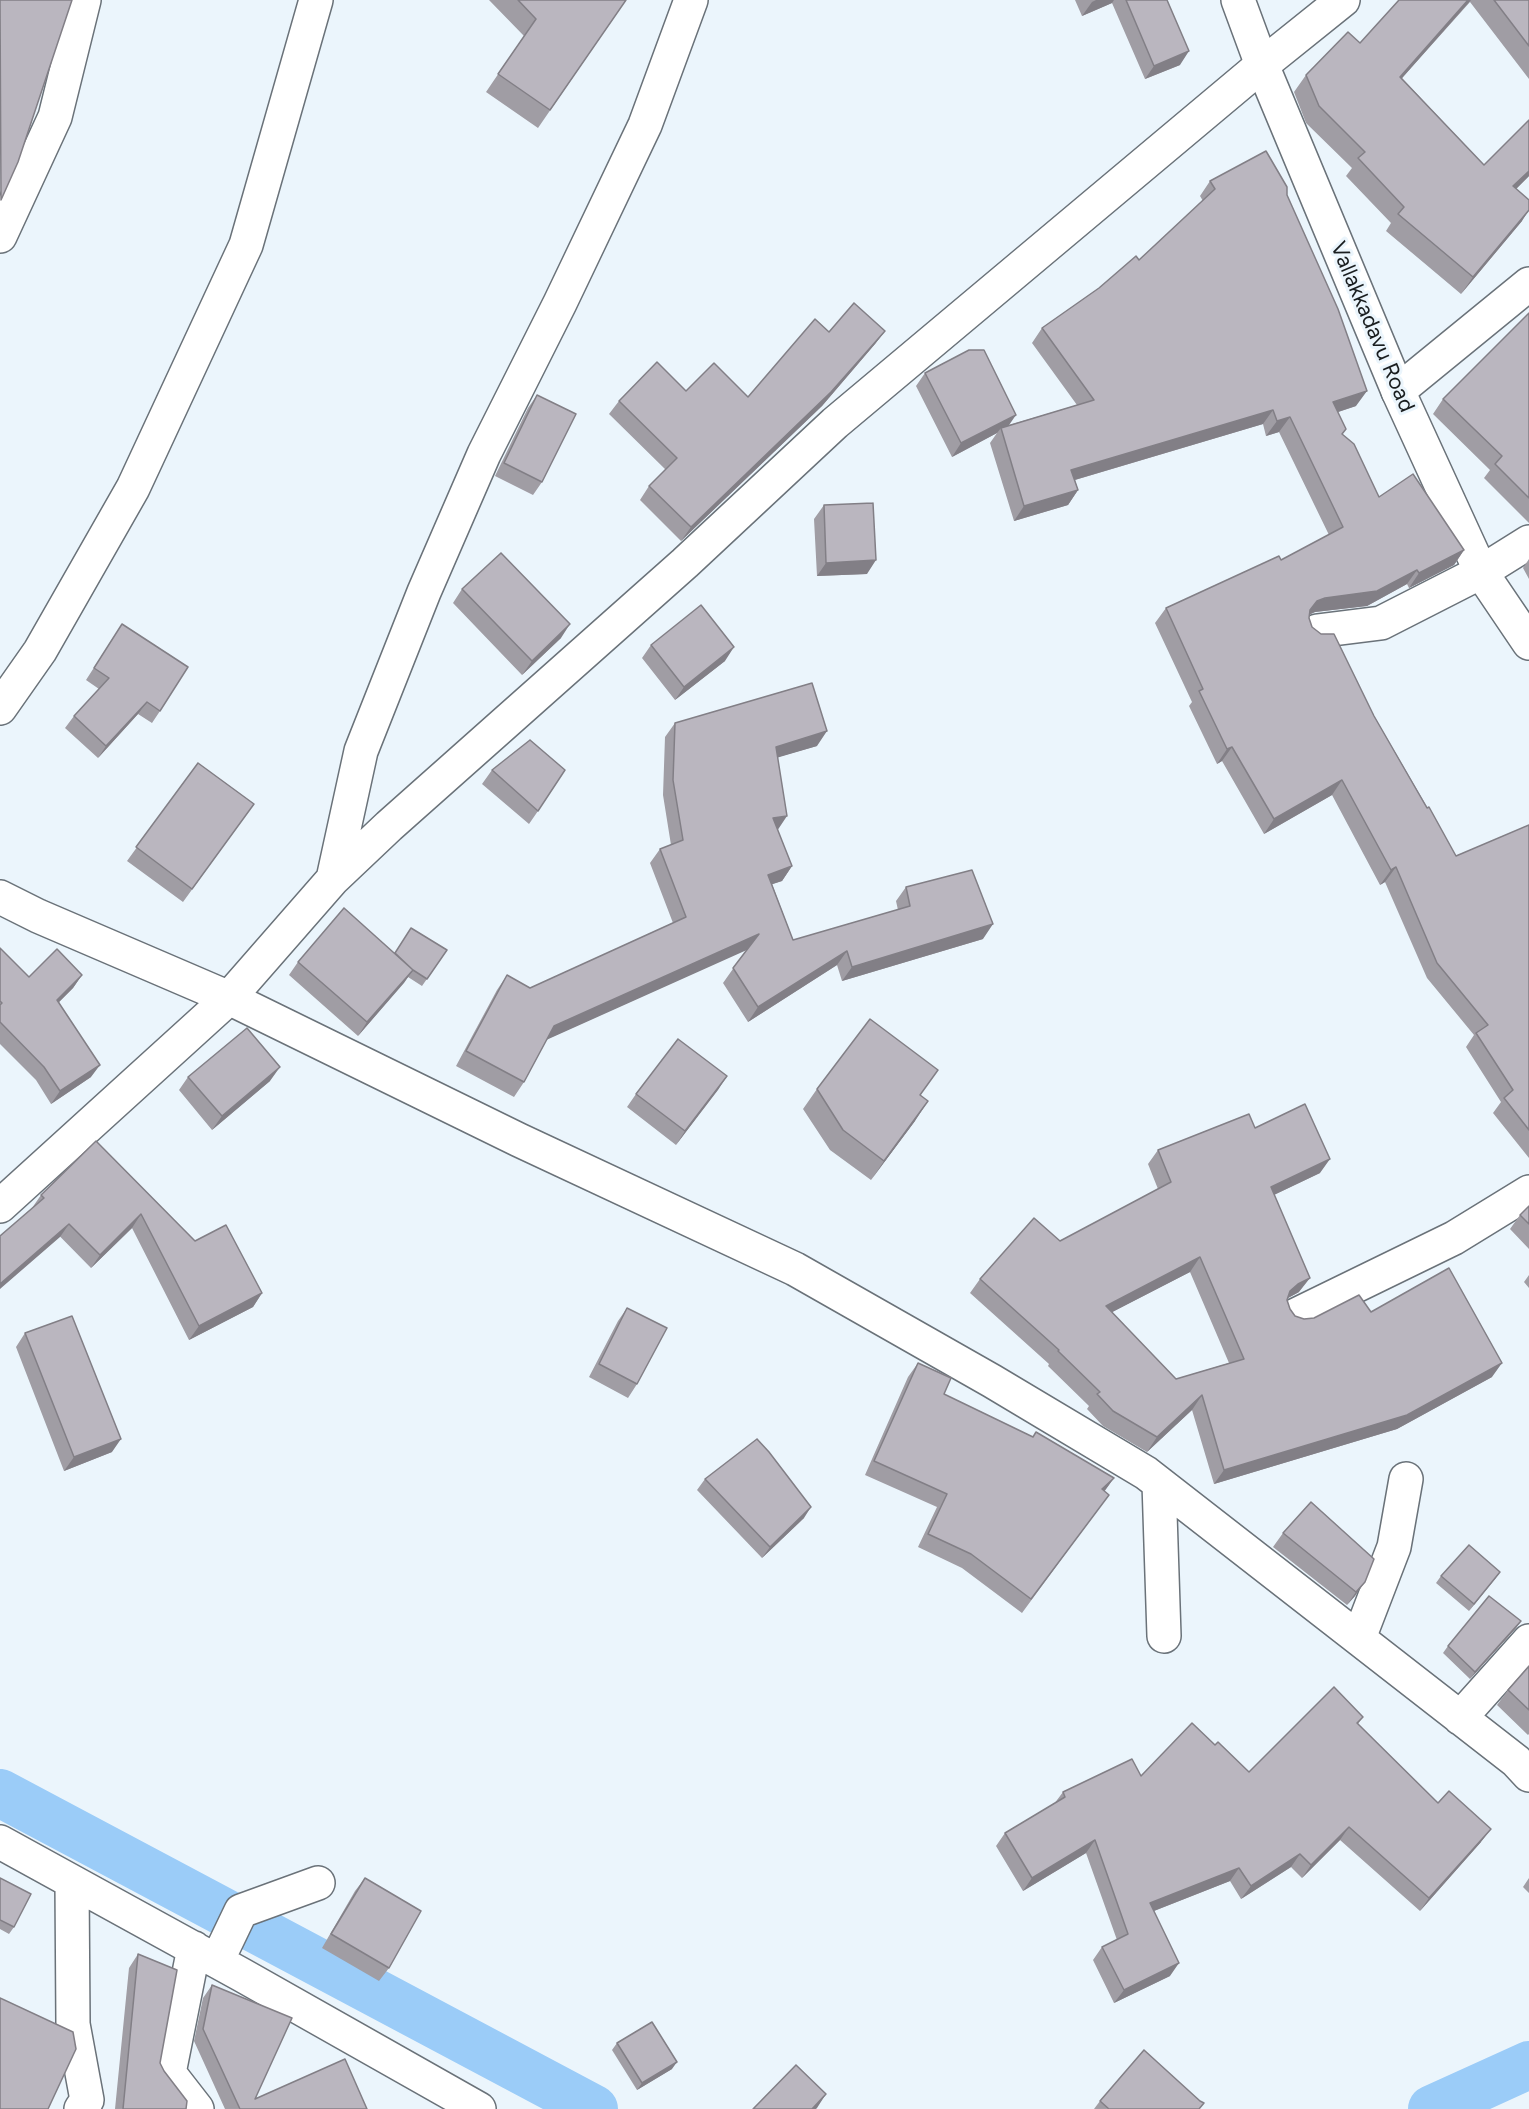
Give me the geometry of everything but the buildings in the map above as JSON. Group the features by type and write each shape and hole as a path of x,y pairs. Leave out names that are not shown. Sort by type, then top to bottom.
{"street":[{"path":"0,236 55,117 84,0"},
{"path":"0,708 40,651 132,488 246,245 316,0"},
{"path":"333,879 361,752 424,592 484,454 560,303 645,125 691,0"},
{"name":"Vallakkadavu Road","path":"1238,0 1262,65 1398,391 1482,572 1529,643"},
{"path":"0,1206 230,998 333,879 389,826 685,562 835,423 1262,65 1343,0"},
{"path":"1398,391 1529,284"},
{"path":"1317,631 1381,623 1482,572 1529,542"},
{"path":"0,897 38,916 230,998 519,1140 795,1269 992,1381 1146,1473 1516,1761 1529,1775"},
{"path":"1296,1315 1454,1238 1529,1192"},
{"path":"1359,1638 1394,1547 1406,1479"},
{"path":"1159,1483 1164,1636"},
{"path":"1460,1718 1529,1641"},
{"path":"0,1842 479,2109"},
{"path":"72,1882 73,2024 87,2100 81,2109"},
{"path":"197,2109 168,2073 205,1955 235,1921 318,1883"}],"waterway":[{"path":"0,1793 594,2109"},
{"path":"1432,2109 1529,2065"}]}
